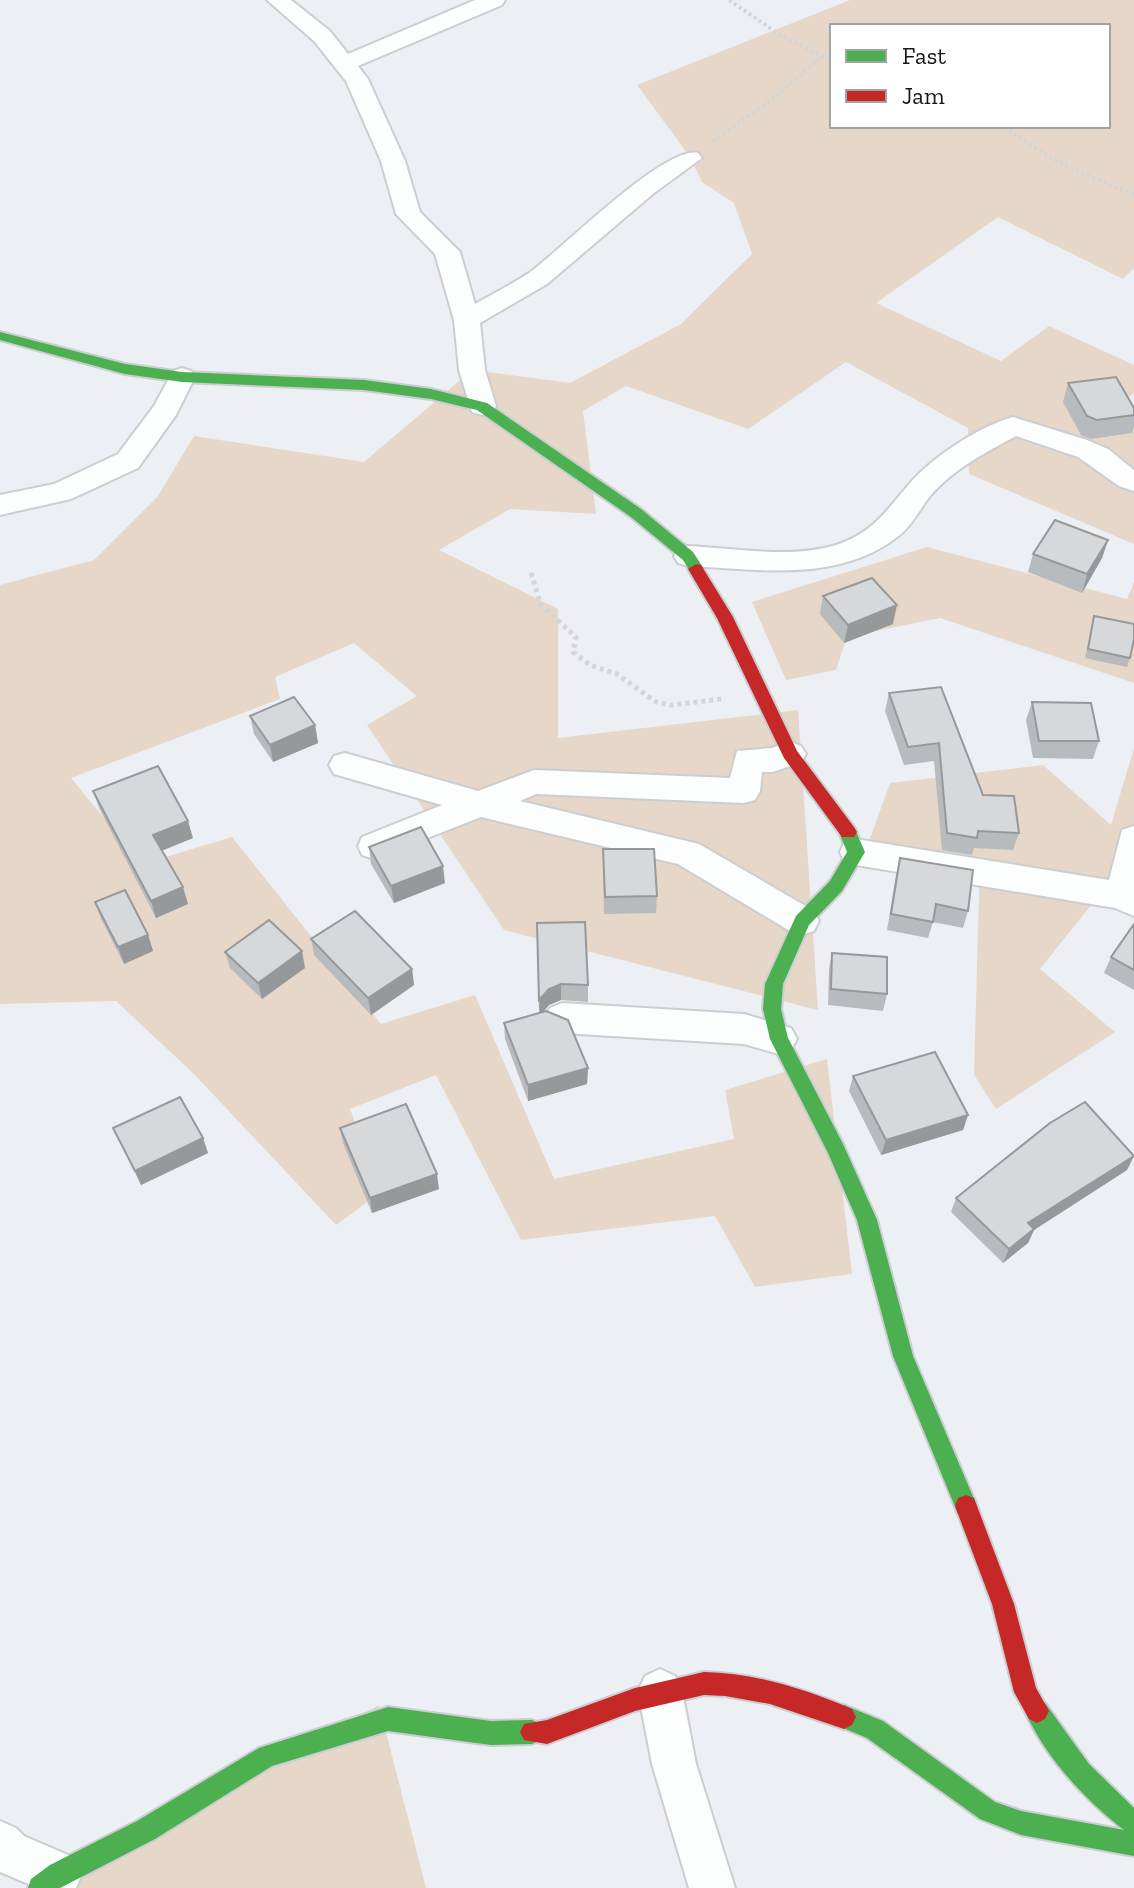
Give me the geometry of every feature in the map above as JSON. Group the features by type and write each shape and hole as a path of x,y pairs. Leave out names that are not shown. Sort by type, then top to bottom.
{"street":[{"path":"278,0 322,36 357,79 393,161 408,214 447,252 467,320 472,370 482,406"},
{"path":"344,64 494,0"},
{"path":"467,320 538,278 645,188 690,158"},
{"path":"4,340 125,369 182,377 364,385 431,394 482,406 636,513 688,556 725,617 790,754 847,829 856,852"},
{"path":"0,505 61,492 128,461 166,409 182,377"},
{"path":"688,556 812,561 849,551 892,527 921,489 948,462 1013,426 1057,439 1099,457 1121,477 1134,482"},
{"path":"370,848 534,782 744,791 748,760 773,760 790,754"},
{"path":"345,765 477,803 687,853 802,921"},
{"path":"856,852 1128,899 1134,839"},
{"path":"856,852 836,886 802,921 774,984 772,1009 779,1039 830,1138 867,1220 903,1356 937,1433 1003,1604 1026,1692 1049,1730 1114,1809 1134,1823"},
{"path":"562,1018 744,1029 779,1039"},
{"path":"0,1844 49,1881 146,1830 267,1756 388,1719 491,1733 547,1732 660,1691 723,1684 808,1703 875,1729 988,1811 1021,1823 1134,1844"},
{"path":"660,1691 674,1764 712,1888"}],"path":[{"path":"729,0 780,35 830,60"},
{"path":"690,158 771,100 822,57"},
{"path":"1008,128 1041,152 1086,176 1134,194"},
{"path":"531,573 537,584 538,598 548,615 576,637 573,652 590,665 617,674 656,702 671,705 729,698"}],"shaded area":[{"path":"850,0 1134,0 1134,268 1123,279 998,217 876,303 1001,361 1049,326 1134,365 1134,394 1117,403 1134,422 1134,544 969,474 968,428 846,362 748,429 626,386 583,411 596,514 510,509 439,550 558,609 558,738 798,710 818,1010 504,930 367,725 417,696 354,643 275,677 280,699 71,778 142,864 232,837 381,1024 475,995 554,1179 734,1139 725,1090 827,1059 852,1274 755,1287 715,1216 521,1240 436,1075 350,1109 381,1192 336,1225 194,1074 116,1001 0,1004 0,585 94,560 158,496 194,436 364,462 472,370 570,383 681,324 752,254 734,203 702,182 690,157 637,85"},
{"path":"927,547 1127,599 1134,582 1134,683 940,618 847,637 836,670 786,680 752,602"},
{"path":"1134,748 1134,886 1115,875 1040,969 1115,1032 996,1109 974,1075 980,858 867,847 890,783 1043,765 1111,825"},
{"path":"379,1705 426,1888 46,1888"}],"building":[{"path":"1116,377 1134,408 1134,415 1097,420 1087,416 1068,383"},
{"path":"1055,520 1108,540 1087,574 1033,554"},
{"path":"872,578 897,605 848,625 823,596"},
{"path":"1094,616 1134,624 1130,658 1088,649"},
{"path":"941,687 983,795 1014,796 1019,833 978,831 977,838 947,833 939,743 908,747 889,693"},
{"path":"294,697 315,725 270,745 250,716"},
{"path":"1032,702 1091,703 1099,741 1039,741"},
{"path":"158,766 188,821 153,835 183,887 151,901 93,791"},
{"path":"421,827 443,866 391,886 369,847"},
{"path":"603,849 654,849 657,896 605,897"},
{"path":"900,858 973,870 968,911 936,904 933,922 891,914"},
{"path":"125,890 148,935 118,947 95,902"},
{"path":"355,911 412,969 368,998 311,939"},
{"path":"269,920 302,951 258,983 225,952"},
{"path":"585,922 588,985 561,984 549,989 539,1000 537,923"},
{"path":"1134,924 1134,970 1111,957"},
{"path":"832,953 887,957 887,994 831,989"},
{"path":"546,1011 568,1020 588,1068 528,1085 504,1023"},
{"path":"935,1052 968,1115 886,1140 853,1076"},
{"path":"180,1097 203,1138 135,1171 113,1128"},
{"path":"1085,1102 1134,1156 1028,1223 1034,1229 1009,1249 956,1198 1050,1123"},
{"path":"406,1104 437,1174 370,1198 340,1128"}],"traffic: fast":[{"path":"0,336 125,369 182,377 364,385 431,394 482,406 636,513 688,556 696,569"},
{"path":"848,832 856,852 836,886 802,921 774,984 772,1009 779,1039 836,1150 867,1220 903,1356 966,1506"},
{"path":"1037,1711 1081,1772 1106,1800 1134,1823"},
{"path":"844,1717 875,1729 988,1811 1021,1823 1134,1844"},
{"path":"40,1888 59,1874 146,1830 267,1756 388,1719 491,1733 532,1732"}],"traffic: jam":[{"path":"696,569 725,617 790,754 848,832"},
{"path":"966,1506 1003,1604 1026,1692 1037,1711"},
{"path":"532,1732 547,1732 658,1692 704,1684 740,1686 770,1693 844,1717"}]}
